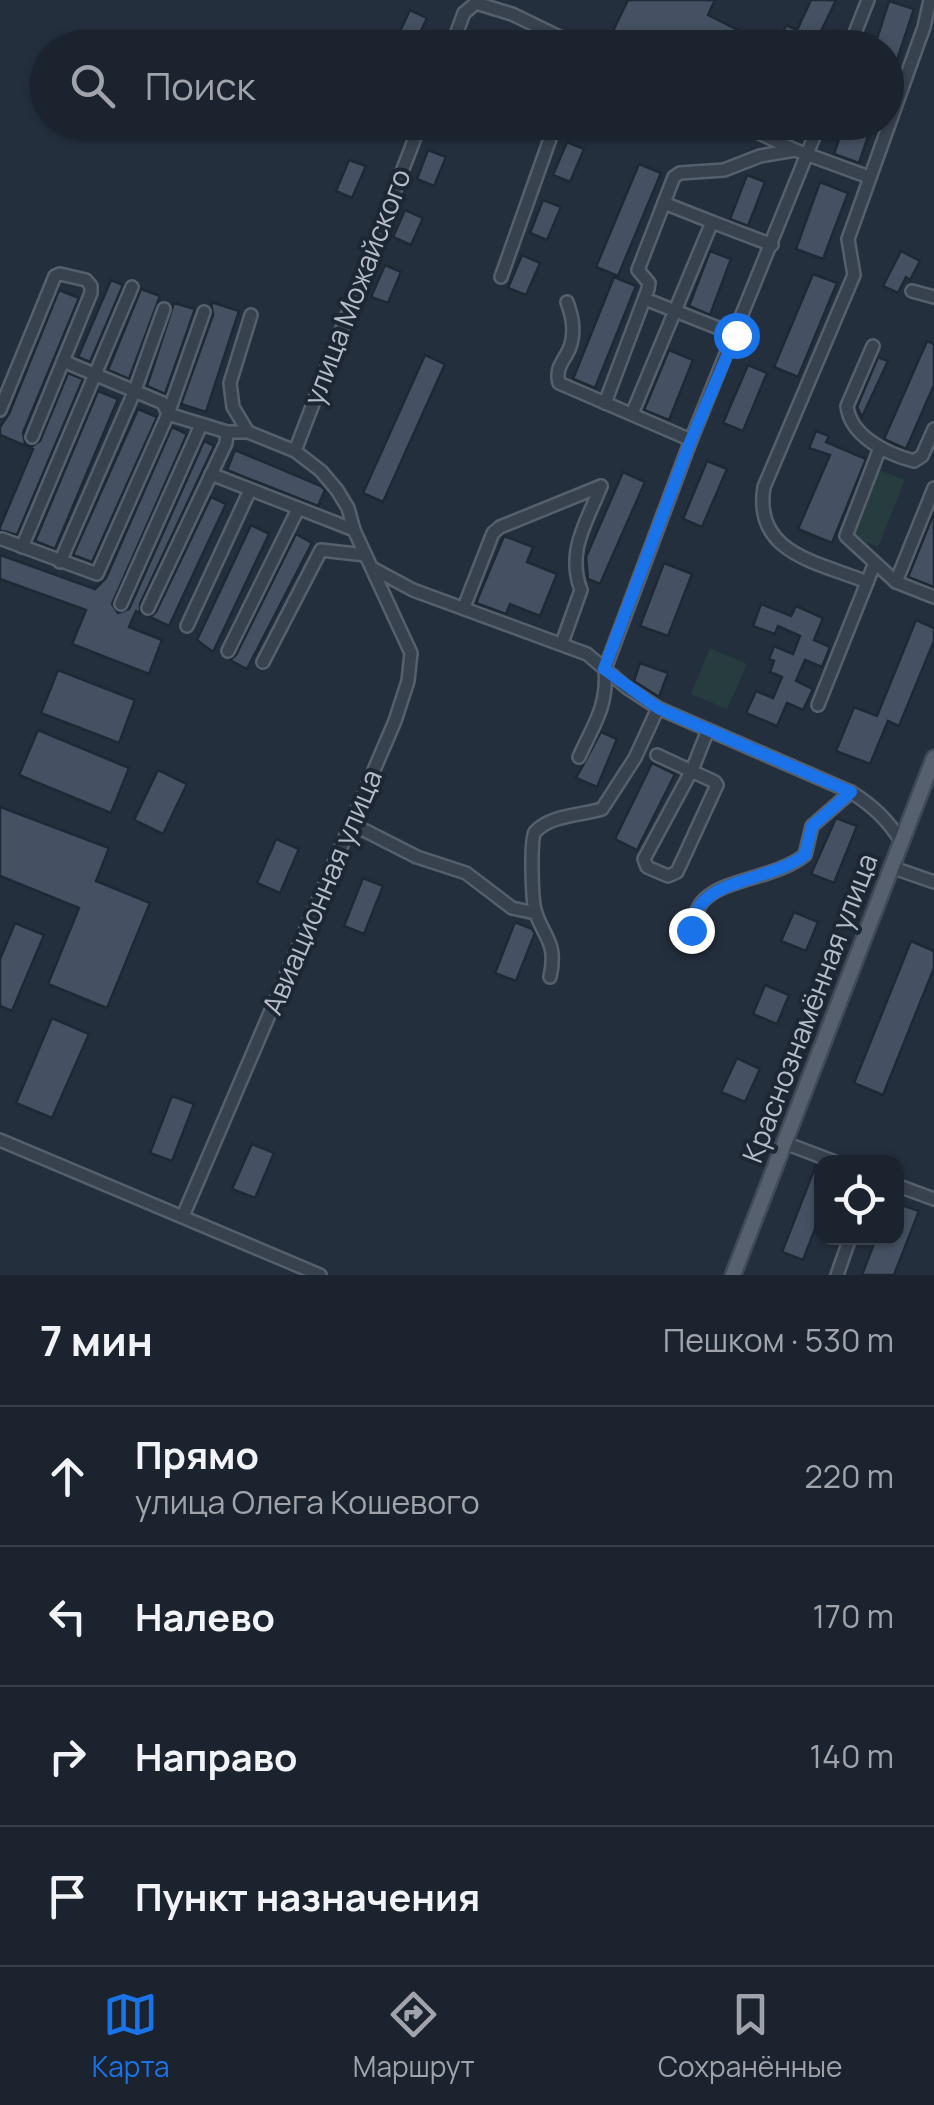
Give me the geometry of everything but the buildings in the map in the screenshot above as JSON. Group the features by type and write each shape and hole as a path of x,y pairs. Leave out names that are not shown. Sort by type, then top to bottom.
{"main road":[{"name":"Краснознамённая улица","path":"733,1275 934,758"}],"street":[{"path":"856,30 868,0"},
{"path":"904,81 930,0"},
{"path":"458,30 464,13 476,3 512,14 540,30"},
{"name":"улица Можайского","path":"295,451 414,140"},
{"path":"501,277 550,140"},
{"path":"774,140 868,177"},
{"path":"579,757 607,694 604,669 691,440 814,140"},
{"path":"867,582 782,546 766,525 761,506 764,487 854,275 848,239 882,140"},
{"path":"604,402 650,283 638,270 674,177 680,173 724,170 760,156 795,150"},
{"path":"664,202 772,245"},
{"path":"632,414 712,222"},
{"path":"0,410 54,276 86,280 91,286 32,437"},
{"path":"22,547 132,287"},
{"path":"912,291 934,297"},
{"path":"645,299 736,335"},
{"path":"567,302 574,330 567,354 558,367 559,382 691,440"},
{"path":"60,562 134,390 164,309"},
{"path":"2,539 97,574 168,414 204,312"},
{"path":"248,432 233,407 230,383 251,314"},
{"path":"873,346 847,410 855,428 880,448 914,461 922,456 934,429"},
{"path":"63,361 163,403 168,414 227,432 248,432"},
{"path":"121,604 202,425"},
{"path":"148,608 226,443 227,432"},
{"name":"Авиационная улица","path":"184,1216 395,722 408,681 411,652 337,490 321,471 295,451 248,432"},
{"path":"880,448 845,534 896,582 934,597"},
{"path":"210,474 354,530"},
{"path":"464,607 493,533 602,486 574,558 581,590 562,643"},
{"path":"896,582 934,488"},
{"path":"187,626 250,490"},
{"path":"228,651 298,508"},
{"path":"263,662 321,550 367,560 390,580 587,654 658,708 851,792 888,821 900,841"},
{"path":"818,706 874,565"},
{"path":"550,977 550,938 535,913 530,841 533,834 560,818 602,809 635,758 658,708"},
{"path":"656,755 692,770 715,782 717,790 677,872 668,876 647,867 644,859 692,770 708,730"},
{"path":"691,930 698,908 717,891 778,870 805,855 812,826 851,792"},
{"path":"352,824 417,857 466,873 512,908 535,913"},
{"path":"891,867 934,882"},
{"path":"0,1140 320,1275"},
{"path":"785,1143 817,1155"},
{"path":"904,1188 934,1199"},
{"path":"836,1275 847,1245"}],"green space":[{"path":"877,469 905,480 878,547 850,535"},
{"path":"710,648 747,664 727,709 691,694"}],"route":[{"path":"691,930 698,908 717,891 800,860 805,855 812,826 851,792 658,708 604,669 691,440 736,335"}]}
